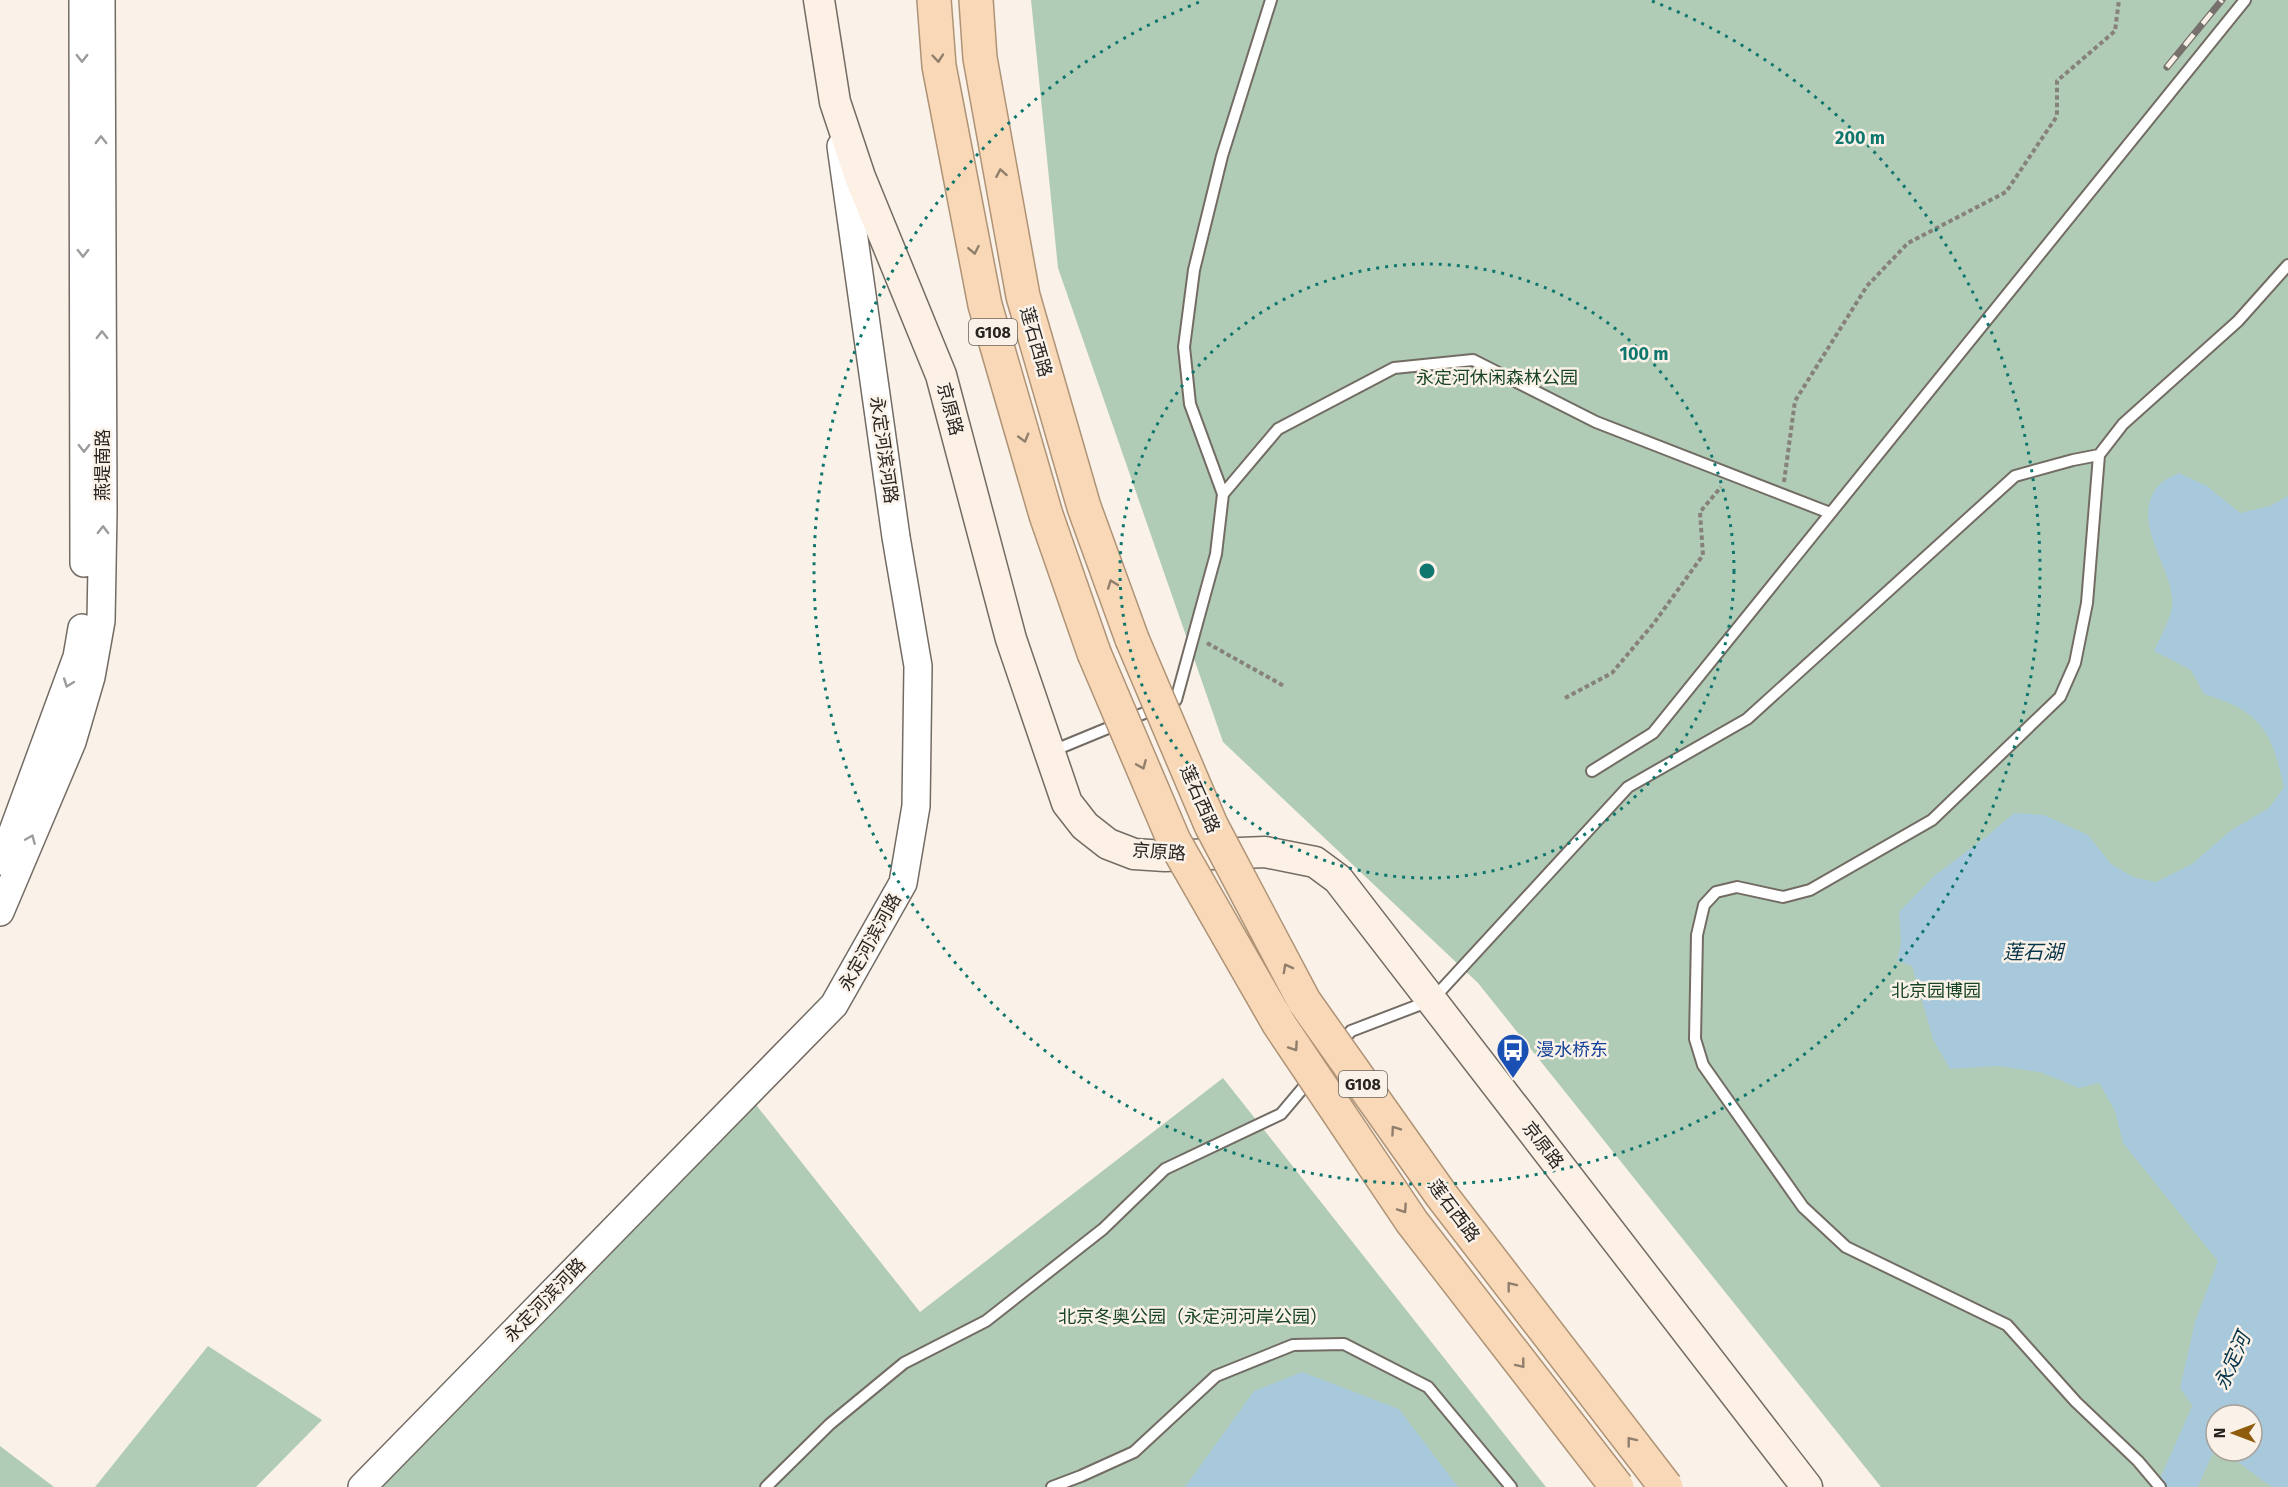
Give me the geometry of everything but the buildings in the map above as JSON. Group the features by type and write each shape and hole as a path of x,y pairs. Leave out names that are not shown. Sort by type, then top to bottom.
{"highway":[{"name":"G108","path":"934,0 939,66 985,305 1046,515 1094,653 1174,841 1279,1024 1412,1222 1617,1487"},
{"name":"莲石西路","path":"976,0 980,58 1023,296 1084,507 1132,639 1210,825 1304,1001 1442,1196 1666,1487"}],"main road":[{"name":"京原路","path":"819,0 835,102 860,177 941,375 1011,639 1067,803 1085,826 1108,844 1134,854 1165,856 1265,852 1315,862 1338,879 1807,1487"}],"street":[{"name":"燕堤南路","path":"0,866 77,657 85,615 83,0"},
{"name":"燕堤南路","path":"0,912 72,742 91,677 101,621 103,512 101,0"},
{"name":"永定河滨河路","path":"362,1487 834,1005 903,883 916,806 918,666 894,525 835,102"}],"lane":[{"path":"1050,752 1176,700 1216,554 1223,494 1190,404 1184,347 1194,270 1219,167 1271,0"},
{"path":"1592,771 1653,733 2245,0"},
{"path":"2160,1487 2138,1461 2076,1402 2007,1325 1846,1247 1803,1207 1703,1065 1695,1039 1696,935 1704,905 1716,892 1737,887 1783,897 1810,890 1932,820 2060,698 2075,663 2087,603 2099,455 2123,424 2238,321 2288,265"},
{"path":"1223,494 1278,429 1394,368 1473,360 1596,422 1830,513"},
{"path":"766,1487 830,1424 904,1363 986,1321 1103,1229 1165,1169 1281,1114 1351,1031 1432,1000 1629,787 1747,719 2015,476 2099,455"},
{"path":"1052,1487 1134,1452 1216,1376 1293,1345 1344,1344 1428,1387 1511,1487"}],"path":[{"path":"1782,494 1795,401 1867,286 1908,243 2006,192 2057,116 2057,81 2115,31 2119,0"},
{"path":"1565,698 1612,673 1654,622 1703,555 1700,512 1731,474"},
{"path":"1194,636 1284,686"}],"green space":[{"path":"1031,0 2288,0 2288,1487 1881,1487 1478,983 1223,742 1058,268"},
{"name":"北京冬奥公园（永定河河岸公园）","path":"1223,1078 1546,1487 381,1487 753,1101 920,1312"},
{"path":"208,1346 322,1420 256,1487 95,1487"},
{"path":"0,1446 54,1487 0,1487"}],"water":[{"name":"莲石湖","path":"2179,473 2207,486 2240,513 2270,506 2288,496 2288,1487 2273,1487 2240,1463 2264,1463 2264,1403 2204,1403 2204,1423 2180,1388 2195,1322 2218,1261 2123,1143 2115,1111 2099,1083 2079,1088 2040,1072 1997,1066 1950,1069 1933,1039 1912,966 1897,961 1901,943 1899,912 1934,876 2014,813 2044,815 2088,835 2111,864 2133,877 2156,882 2192,864 2230,831 2269,808 2284,787 2274,751 2261,726 2239,708 2204,694 2191,670 2154,651 2172,608 2167,577 2150,530 2148,515 2151,500 2159,485"},
{"path":"1302,1372 1399,1409 1458,1487 1185,1487 1254,1391"}],"waterway":[{"name":"永定河","path":"2177,1487 2225,1379"}],"railway":[{"path":"2167,67 2222,0"}],"place":[{"name":"漫水桥东","path":"1513,1079"}],"park label":[{"name":"永定河休闲森林公园","path":"1497,378"},
{"name":"北京园博园","path":"1936,991"}]}
